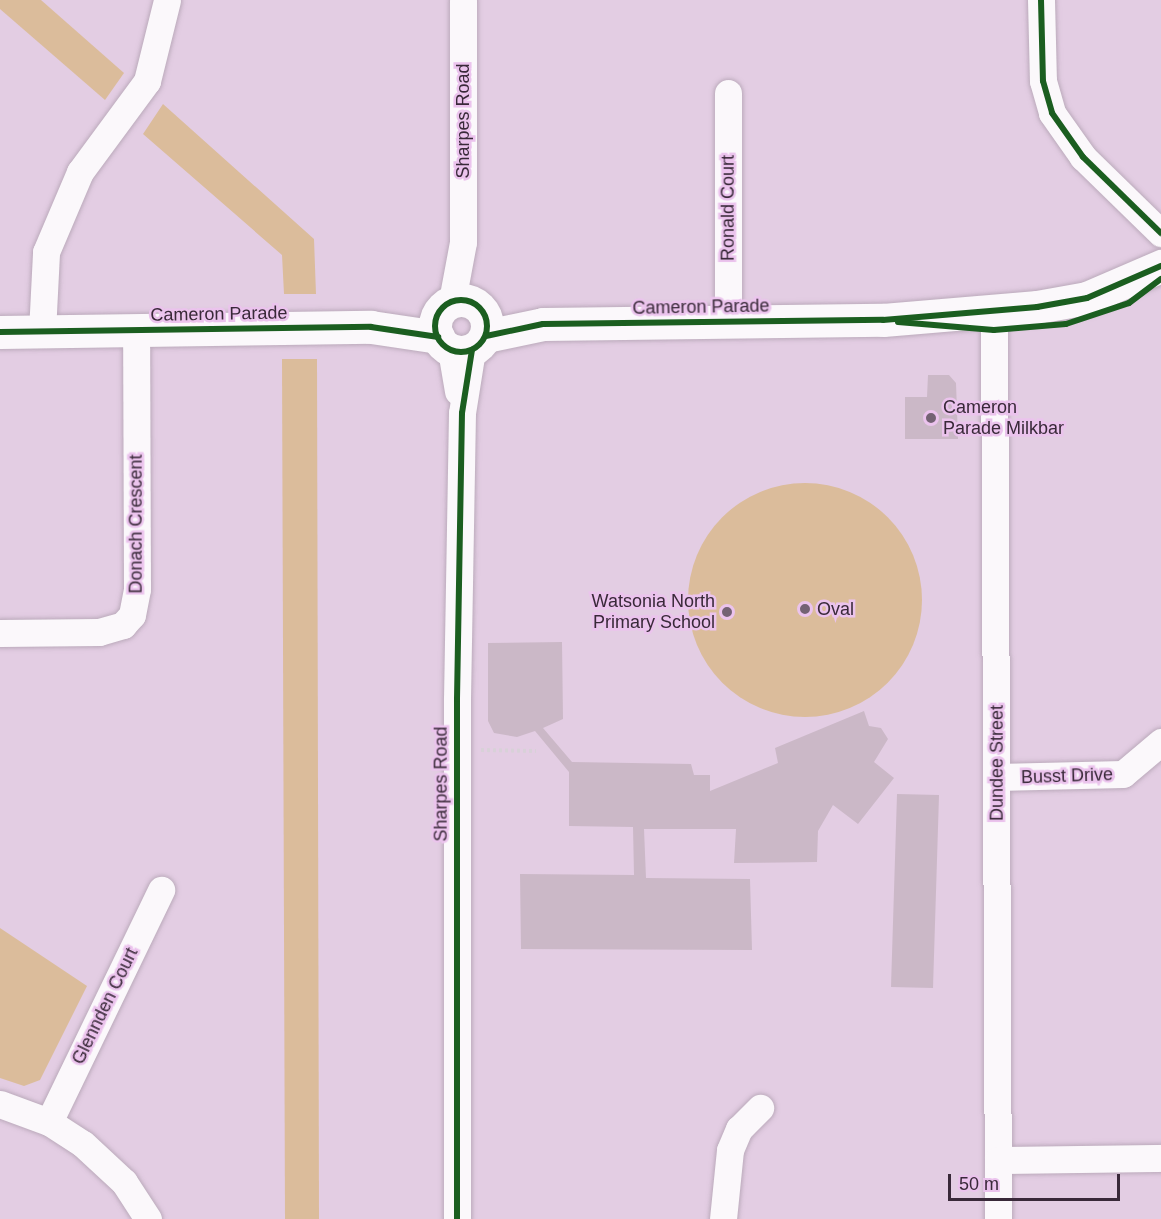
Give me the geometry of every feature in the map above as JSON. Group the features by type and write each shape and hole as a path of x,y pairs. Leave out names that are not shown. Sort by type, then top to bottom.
{"street":[{"path":"50,332 43,270 57,224 80,172 147,81 167,0"},
{"name":"Sharpes Road","path":"457,1219 455,796 462,413 463,0"},
{"path":"1041,0 1043,81 1052,113 1083,157 1161,233"},
{"name":"Ronald Court","path":"728,93 729,322"},
{"name":"Cameron Parade","path":"994,319 1087,298 1161,266"},
{"name":"Cameron Parade","path":"0,332 1098,316 1161,279"},
{"name":"Dundee Street","path":"994,319 998,1219"},
{"name":"Donach Crescent","path":"0,633 99,632 123,625 132,615 137,589 136,330"},
{"name":"Busst Drive","path":"997,777 1123,774 1161,742"},
{"name":"Glennden Court","path":"49,1122 161,890"},
{"path":"0,1104 49,1122 106,1164 148,1219"},
{"path":"723,1219 730,1150 739,1129 760,1108"},
{"path":"998,1160 1161,1158"}],"path":[{"path":"481,750 536,751"}],"shaded area":[{"path":"0,0 41,0 124,73 105,100 0,9"},
{"path":"163,104 314,239 316,294 284,294 282,255 143,134"},
{"path":"282,359 317,359 319,1219 285,1219"},
{"name":"Oval","path":"805,483 850,492 870,503 895,526 913,555 922,600 913,645 902,665 879,690 850,708 805,717 760,708 740,697 715,674 697,645 688,600 697,555 708,535 731,510 760,492"},
{"path":"0,928 87,986 40,1080 24,1086 0,1078"}],"building":[{"name":"Cameron Parade Milkbar","path":"928,375 949,375 956,383 958,439 905,439 905,397 927,397"},
{"path":"562,642 563,719 543,728 572,762 691,764 694,775 710,775 710,791 778,763 775,748 864,711 869,726 881,728 888,739 874,762 894,778 858,824 833,805 818,831 817,862 734,863 736,829 644,829 646,878 750,879 752,950 521,949 520,874 634,875 633,827 569,826 569,772 535,731 517,737 494,733 488,721 488,643"},
{"path":"897,794 939,795 933,988 891,987"}],"cycle path":[{"path":"1041,0 1043,81 1052,113 1083,157 1161,233"},
{"path":"486,336 543,324 883,320 1037,307 1087,298 1161,266"},
{"path":"898,322 994,330 1066,324 1129,303 1161,279"},
{"path":"456,300 466,300 480,307 487,326 480,345 466,352 456,352 446,348 439,341 435,331 435,321 439,311 446,304 456,300"},
{"path":"0,332 371,327 438,337"},
{"path":"457,1219 457,699 462,413 472,350"}],"place":[{"name":"Cameron Parade Milkbar","path":"931,418"},
{"name":"Oval","path":"805,609"},
{"name":"Watsonia North Primary School","path":"727,612"}]}
